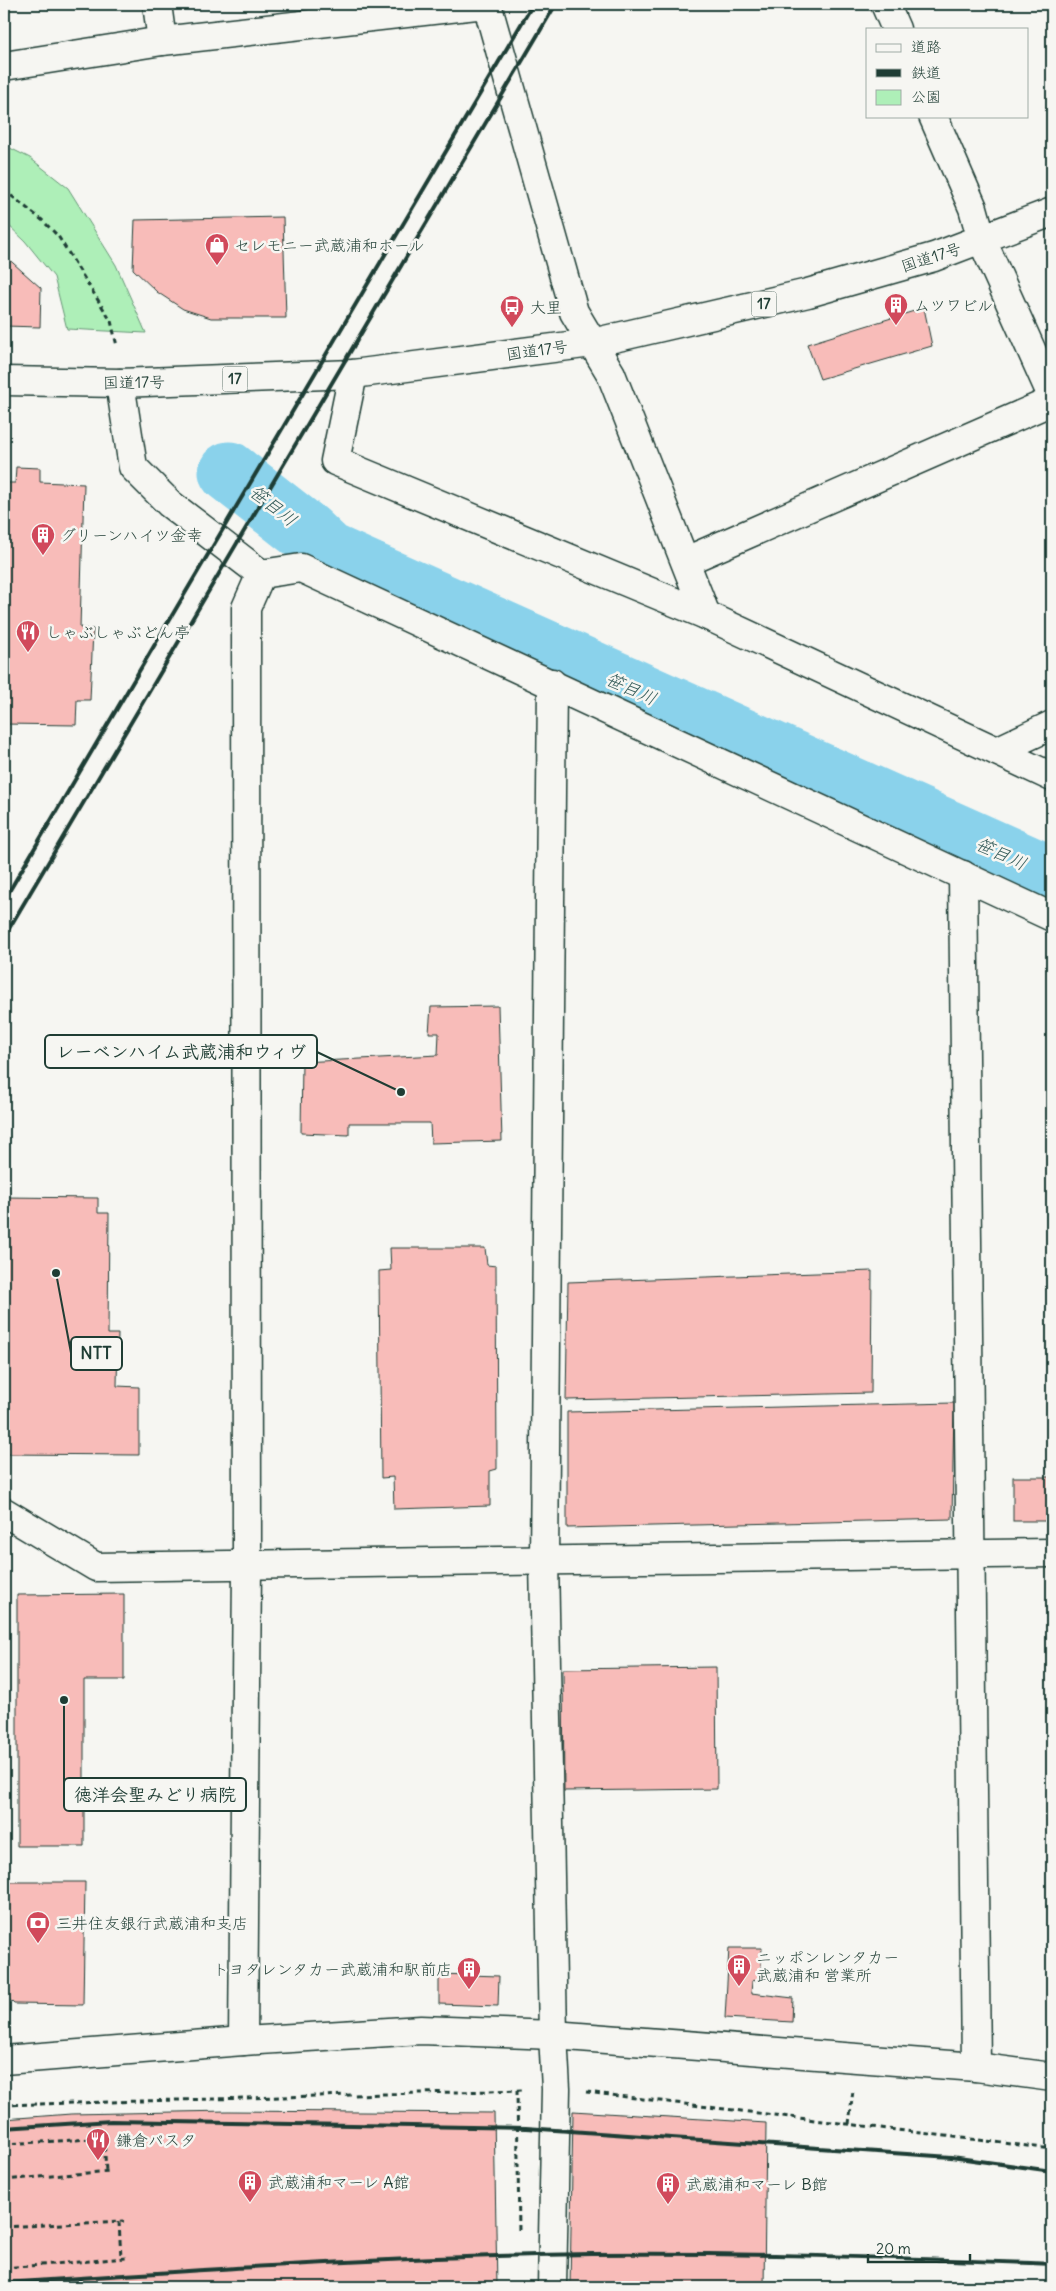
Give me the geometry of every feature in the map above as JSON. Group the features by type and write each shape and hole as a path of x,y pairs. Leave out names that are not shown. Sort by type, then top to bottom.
{"main road":[{"path":"157,4 162,41"},
{"path":"4,66 162,41 486,4 574,312 611,374 706,615"},
{"path":"885,4 896,28"},
{"path":"934,118 973,208 982,240 1052,396"},
{"name":"国道17号","path":"4,381 120,383 353,374 592,342 808,293 934,257 1052,212"},
{"path":"353,374 335,461 706,615 1052,777"},
{"path":"120,383 133,467 170,504 261,574 301,568 1052,917"},
{"path":"686,561 1052,401"},
{"path":"243,2041 247,1565 246,608 261,574"},
{"path":"552,683 544,1560 553,2035 556,2089 552,2287"},
{"path":"997,751 1052,725"},
{"path":"963,876 972,1552 976,2067"},
{"path":"4,1512 96,1567 972,1552 1052,1553"},
{"path":"4,2060 243,2041 422,2030 553,2035 976,2067 1052,2077"}],"path":[{"path":"4,190 42,220 58,236 110,321 117,346"},
{"path":"517,2090 519,2238"},
{"path":"4,2144 106,2138 108,2171 4,2180"},
{"path":"119,2222 120,2258"},
{"path":"4,2227 124,2222"},
{"path":"4,2268 127,2258"}],"green space":[{"path":"4,145 30,158 68,188 116,265 146,333 67,329 54,277 25,241 4,221"}],"building":[{"path":"283,217 286,318 211,318 183,309 157,292 133,269 135,220"},
{"path":"4,255 41,288 40,327 4,326"},
{"name":"ムツワビル","path":"924,308 932,346 820,379 807,344"},
{"name":"グリーンハイツ金幸","path":"16,467 40,468 40,482 84,484 80,628 93,629 90,700 77,700 76,725 4,724 4,483 15,483"},
{"path":"498,1006 502,1141 431,1143 430,1123 349,1123 349,1135 301,1133 302,1062 438,1055 439,1033 429,1033 431,1007"},
{"path":"4,1197 98,1198 98,1213 109,1213 108,1334 118,1334 117,1386 139,1387 139,1455 4,1454"},
{"path":"390,1248 485,1248 487,1265 496,1266 497,1469 490,1471 490,1506 394,1509 393,1477 381,1478 379,1271 391,1270"},
{"path":"872,1271 871,1393 566,1400 568,1282"},
{"path":"954,1403 952,1519 567,1528 567,1412"},
{"path":"1013,1477 1052,1477 1052,1521 1013,1521"},
{"path":"124,1594 124,1680 84,1680 84,1846 17,1846 17,1595"},
{"path":"716,1667 717,1789 564,1791 563,1669"},
{"path":"4,1882 85,1882 83,2005 14,2004 4,1994"},
{"name":"ニッポンレンタカー 武蔵浦和 営業所","path":"729,1948 762,1948 760,1979 752,1981 751,1993 793,1998 792,2022 725,2018"},
{"name":"トヨタレンタカー武蔵浦和駅前店","path":"439,1974 499,1976 498,2006 439,2004"},
{"name":"武蔵浦和マーレ A館","path":"228,2111 494,2113 497,2287 4,2287 4,2119 71,2114"},
{"name":"武蔵浦和マーレ B館","path":"573,2111 766,2123 764,2287 570,2287"}],"waterway":[{"name":"笹目川","path":"229,472 307,533 328,553 1052,877"}],"railway":[{"path":"4,900 533,4"},
{"path":"4,937 556,4"},
{"path":"4,2128 111,2121 526,2128 951,2157 1052,2171"},
{"path":"4,2283 336,2262 536,2255 729,2254 1052,2264"},
{"path":"446,2287 687,2285 874,2287"}],"place":[{"name":"セレモニー武蔵浦和ホール","path":"217,266"},
{"name":"ムツワビル","path":"896,326"},
{"name":"大里","path":"512,328"},
{"name":"グリーンハイツ金幸","path":"43,556"},
{"name":"しゃぶしゃぶどん亭","path":"28,653"},
{"name":"レーベンハイム武蔵浦和ウィヴ","path":"401,1092"},
{"name":"NTT","path":"56,1273"},
{"name":"徳洋会聖みどり病院","path":"64,1700"},
{"name":"三井住友銀行武蔵浦和支店","path":"38,1944"},
{"name":"ニッポンレンタカー 武蔵浦和 営業所","path":"739,1987"},
{"name":"トヨタレンタカー武蔵浦和駅前店","path":"469,1990"},
{"name":"鎌倉パスタ","path":"98,2161"},
{"name":"武蔵浦和マーレ A館","path":"250,2203"},
{"name":"武蔵浦和マーレ B館","path":"668,2205"}]}
